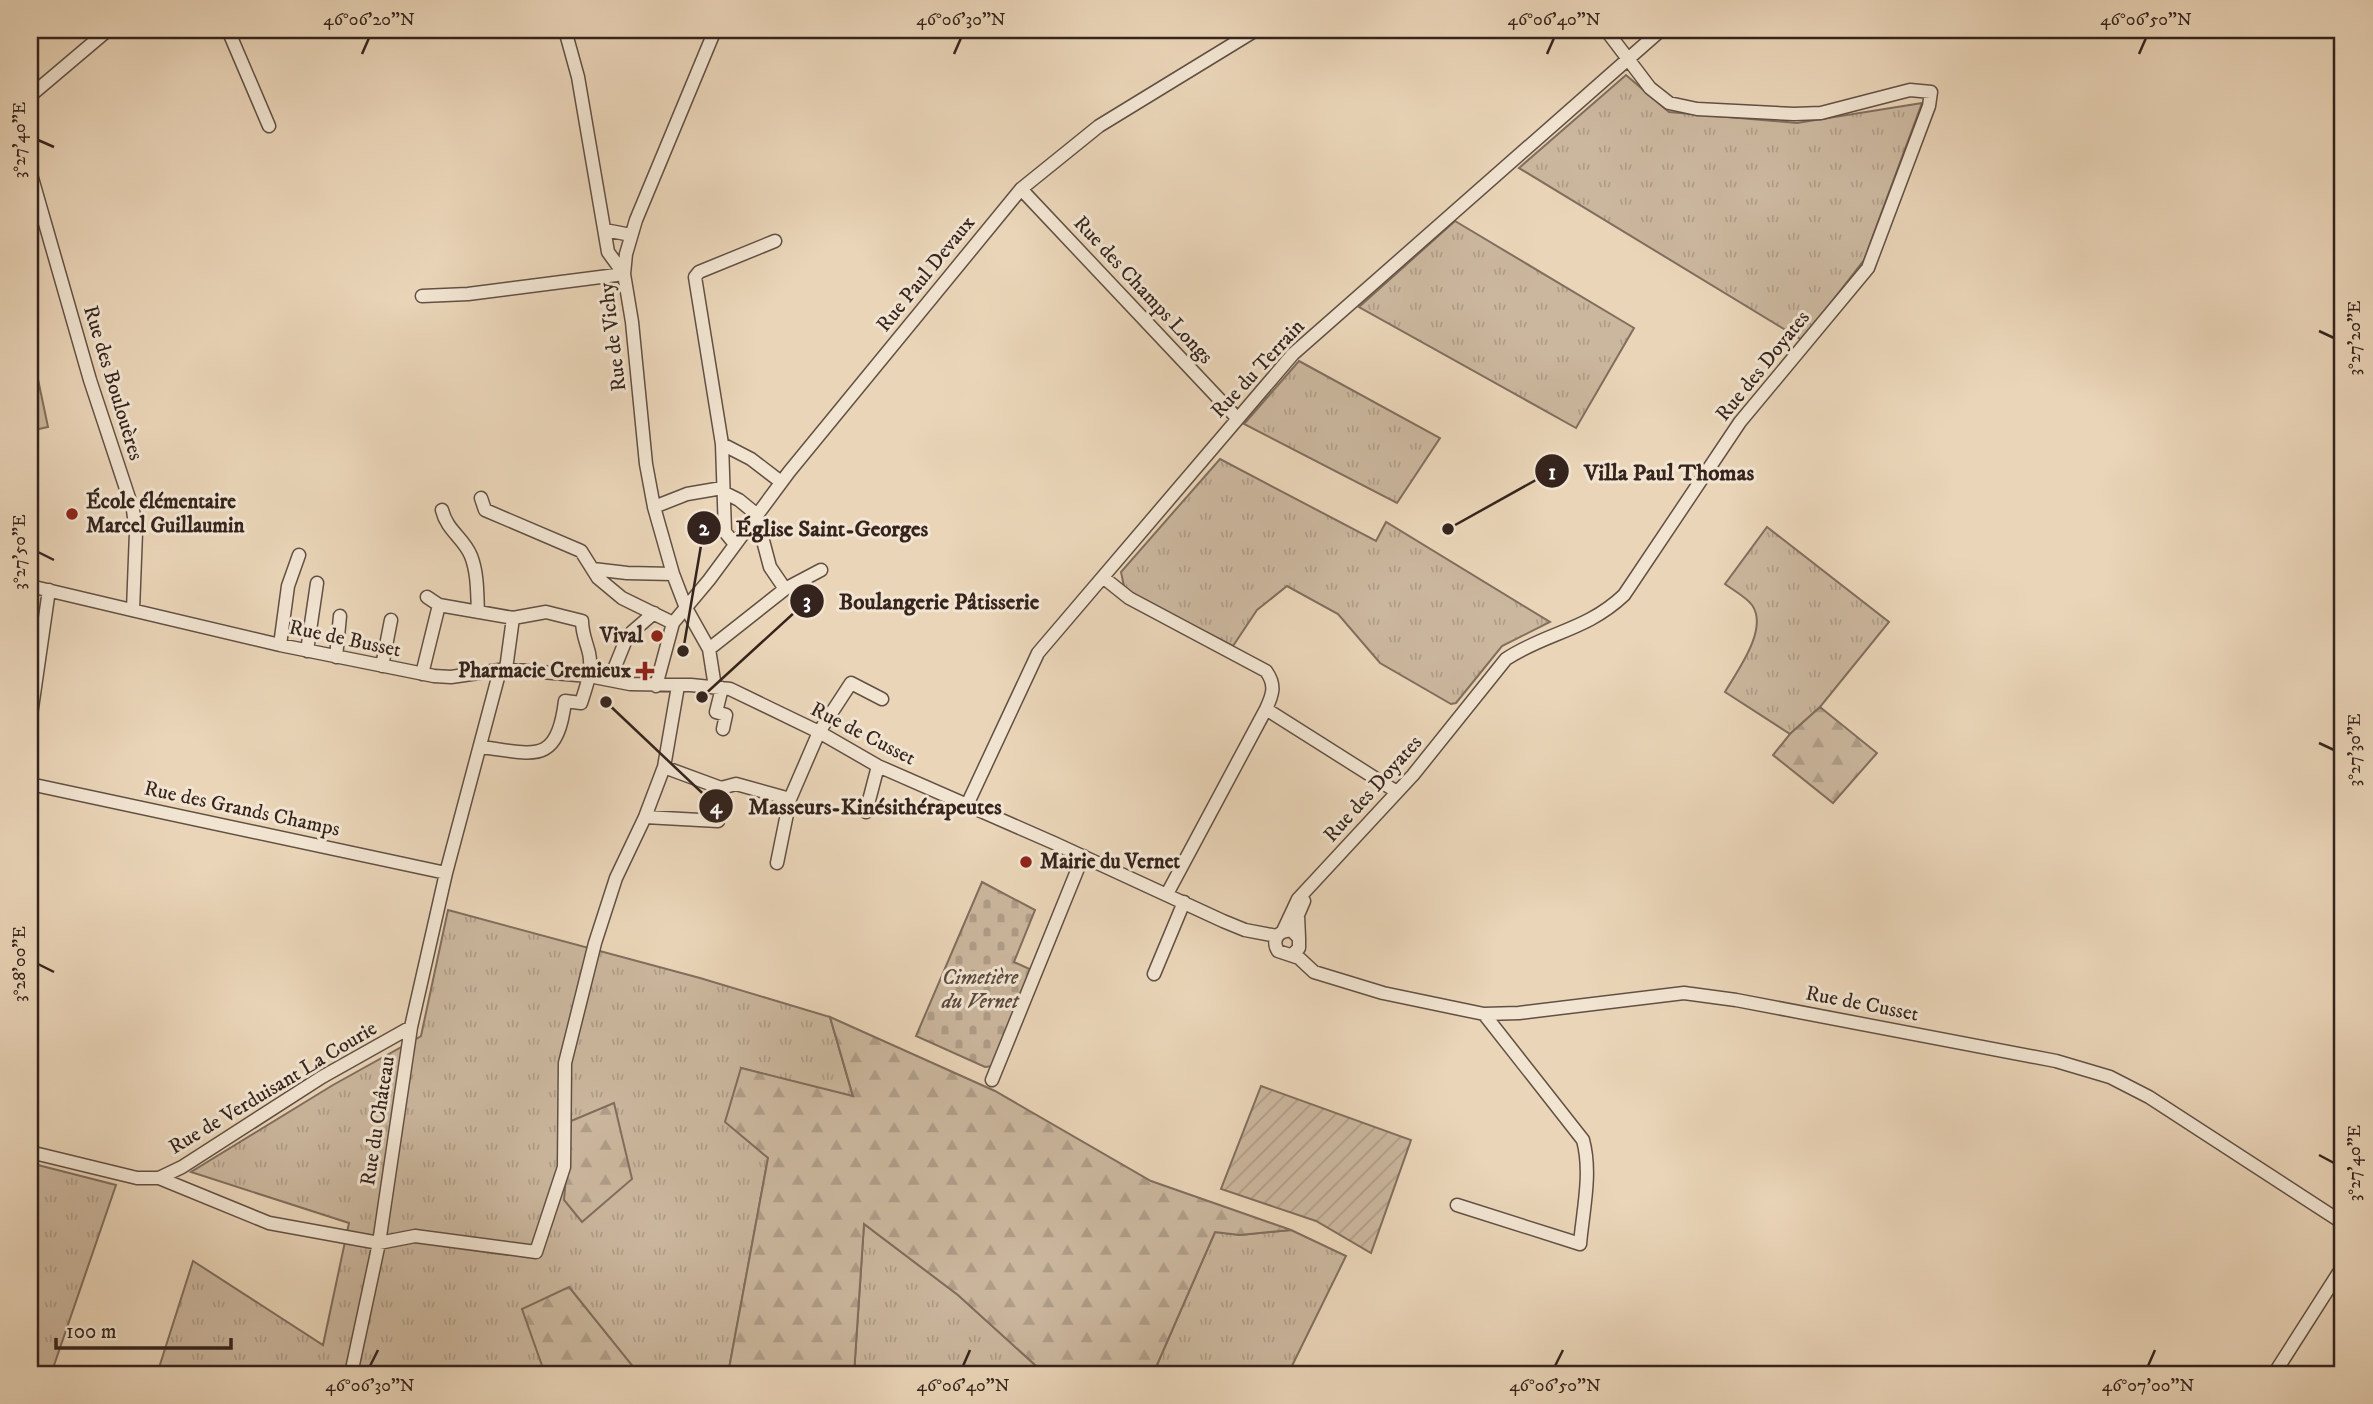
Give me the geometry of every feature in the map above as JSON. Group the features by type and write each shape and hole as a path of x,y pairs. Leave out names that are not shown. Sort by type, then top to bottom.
{"street":[{"path":"30,96 108,30"},
{"path":"229,30 269,126"},
{"path":"422,296 468,294 624,274 608,252 578,77 565,30"},
{"path":"715,30 722,30"},
{"name":"Rue de Vichy","path":"709,649 686,608 673,574 654,507 646,464 632,322 624,274 631,235 715,30"},
{"name":"Rue Paul Devaux","path":"673,623 781,482 1021,189 1099,126 1255,30"},
{"path":"1606,30 1628,58"},
{"name":"Rue du Terrain","path":"967,805 1038,653 1293,354 1661,30"},
{"name":"Rue des Doyates","path":"1278,938 1298,899 1397,792 1506,659 1522,648 1581,626 1607,611 1624,595 1740,422 1868,268 1929,106 1931,92 1910,90 1821,113 1697,109 1669,103 1650,88 1628,58"},
{"name":"Rue des Boulouères","path":"30,171 90,380 133,510 136,532 133,610"},
{"name":"Rue des Champs Longs","path":"1021,189 1237,418"},
{"path":"605,230 631,235"},
{"path":"734,544 725,532 722,444 695,277 699,272 775,241"},
{"path":"722,444 751,459 781,482"},
{"path":"654,507 687,494 722,490 738,500 756,514 770,567 785,589"},
{"path":"481,498 485,510 581,551 598,578 622,598 673,623 656,686"},
{"path":"442,510 451,532 471,556 476,576 478,612"},
{"path":"280,645 288,586 299,555"},
{"path":"593,569 673,574"},
{"path":"723,729 726,715 716,712 719,687 709,649 785,589 821,570"},
{"path":"1104,578 1129,597 1266,671 1273,681 1273,694 1266,709 1167,894"},
{"path":"307,651 317,583"},
{"name":"Rue de Busset","path":"30,586 280,645 422,674 451,677 503,669 589,676 656,686 719,687"},
{"path":"30,722 49,590"},
{"path":"427,597 439,605 513,618 546,612 582,621 582,633 590,655 589,676 581,703 565,701 562,727 555,740 544,750 533,753 480,747"},
{"path":"422,674 439,605"},
{"path":"610,680 625,642 632,632 654,613"},
{"path":"336,657 340,616"},
{"name":"Rue du Château","path":"351,1374 379,1243 411,1027 446,873 503,669 513,618"},
{"path":"382,666 391,620"},
{"path":"776,863 790,799 819,732 851,683 882,699"},
{"path":"159,1178 269,1223 379,1243 415,1236 536,1252 564,1167 565,1063 599,930 617,878 664,767 678,686"},
{"name":"Rue de Cusset","path":"719,687 819,732 878,766 1223,921 1245,930 1278,938"},
{"path":"1266,709 1397,792"},
{"path":"866,812 878,766"},
{"path":"664,767 721,789 736,784 790,799"},
{"name":"Rue des Grands Champs","path":"30,784 446,873"},
{"path":"645,817 718,821 721,789"},
{"path":"992,1080 1083,856"},
{"name":"Rue des Doyates","path":"1300,941 1298,915 1308,891"},
{"path":"1154,974 1184,902"},
{"path":"1292,931 1300,941 1292,955 1282,954 1278,938 1292,931"},
{"name":"Rue de Cusset","path":"1300,941 1315,964 1333,978"},
{"name":"Rue de Cusset","path":"1292,955 1314,972 1333,978 1431,1004 1483,1014 1519,1013 1684,993 1736,1000 2056,1061 2110,1077 2149,1097 2343,1223"},
{"path":"1457,1205 1580,1244 1587,1178 1583,1140 1483,1014"},
{"name":"Rue de Verduisant La Courie","path":"30,1152 137,1178 159,1178 182,1167 322,1077 411,1027"},
{"path":"2274,1374 2343,1266"}],"green space":[{"path":"1626,75 1669,112 1797,123 1922,103 1864,260 1802,340 1519,168"},
{"path":"1455,221 1634,328 1576,428 1359,307"},
{"path":"1299,361 1440,438 1397,503 1244,424"},
{"path":"35,365 48,427 30,431 30,366"},
{"path":"1220,459 1376,541 1386,522 1550,622 1502,646 1456,703 1451,704 1380,663 1338,614 1287,586 1257,610 1233,646 1125,591 1121,572"},
{"path":"1767,527 1889,622 1820,707 1790,734 1725,692 1749,650 1757,626 1752,605 1725,584"},
{"path":"1820,707 1877,753 1833,803 1773,755 1790,734"},
{"name":"Cimetière du Vernet","path":"982,882 1035,910 1014,962 1034,971 993,1066 985,1067 916,1036"},
{"path":"448,910 700,978 830,1017 853,1097 741,1068 768,1158 728,1374 157,1374 193,1261 323,1345 349,1223 191,1172 333,1085 421,1036"},
{"path":"830,1017 995,1091 1151,1181 1291,1230 1240,1235 1215,1232 1153,1374 1045,1374 958,1295 864,1224 854,1374 728,1374 768,1158 725,1122 741,1068 853,1096"},
{"path":"1261,1086 1411,1140 1371,1253 1316,1221 1221,1189"},
{"path":"614,1103 632,1179 582,1222 564,1200 571,1121"},
{"path":"30,1163 116,1185 51,1374 30,1374"},
{"path":"864,1224 958,1295 1045,1374 854,1374"},
{"path":"1291,1230 1346,1256 1288,1374 1153,1374 1215,1232 1240,1235"},
{"path":"569,1287 639,1374 545,1374 522,1309"}],"place":[{"name":"École élémentaire Marcel Guillaumin","path":"72,514"},
{"name":"Villa Paul Thomas","path":"1448,529"},
{"name":"Vival","path":"657,636"},
{"name":"Église Saint-Georges","path":"683,651"},
{"name":"Pharmacie Cremieux","path":"645,671"},
{"name":"Boulangerie Pâtisserie","path":"702,697"},
{"name":"Masseurs-Kinésithérapeutes","path":"606,702"},
{"name":"Mairie du Vernet","path":"1026,862"}]}
